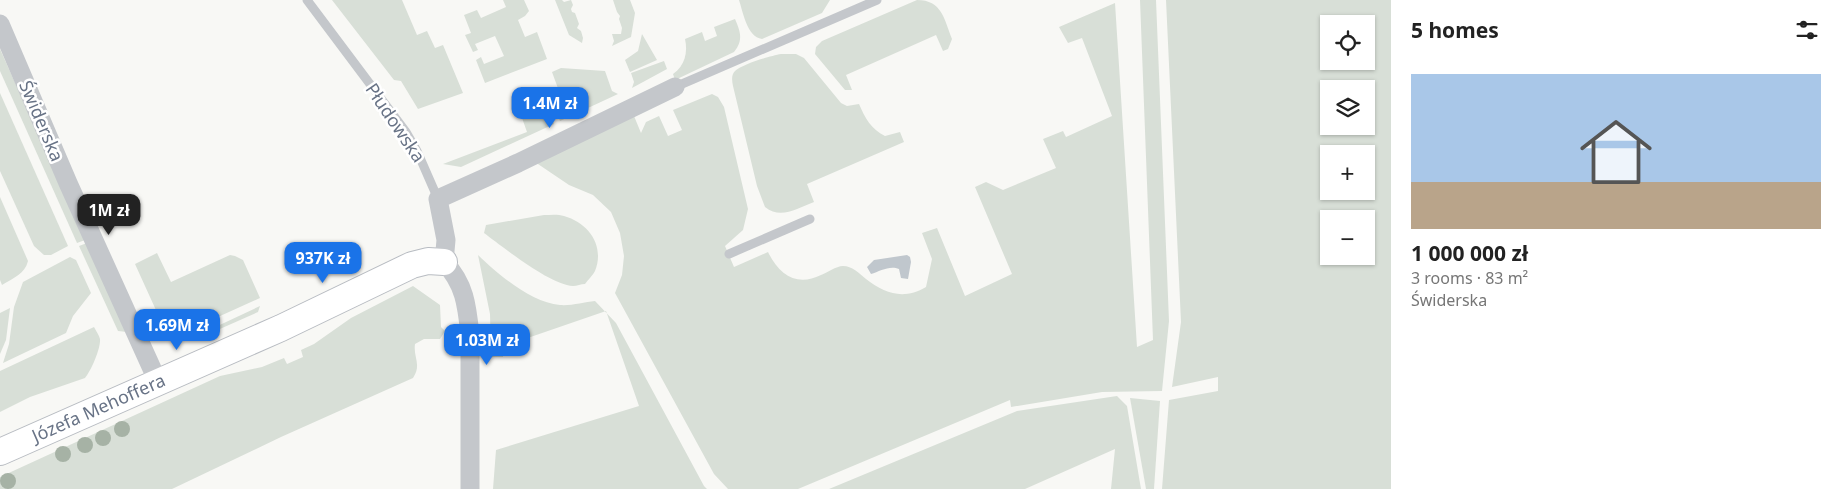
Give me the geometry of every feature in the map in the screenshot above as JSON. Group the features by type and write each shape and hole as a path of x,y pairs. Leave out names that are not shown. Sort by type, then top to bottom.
{"street":[{"name":"Świderska","path":"0,24 68,183 158,382"},
{"path":"438,198 518,163 676,87"},
{"name":"Płudowska","path":"438,198 446,240 444,262"},
{"path":"444,262 461,285 468,310 470,335 470,489"},
{"name":"Józefa Mehoffera","path":"0,452 281,328 412,265 444,262"}],"lane":[{"name":"Płudowska","path":"307,0 406,132 418,151 438,198"},
{"path":"676,87 877,0"},
{"path":"729,254 810,219"}],"shaded area":[{"path":"332,0 402,0 417,35 427,31 435,48 443,45 463,93 418,109 401,81 394,80"},
{"path":"503,0 524,0 529,11 518,20 525,37 537,32 547,59 485,83 476,60 481,57 484,64 504,56 495,36 475,44 478,50 473,52 465,35 471,33 464,15 477,10 481,18 506,7"},
{"path":"555,0 562,0 564,2 571,0 573,5 571,9 575,13 579,24 577,28 581,31 582,43 569,35"},
{"path":"613,0 630,0 635,13 631,37 612,46 614,41 612,34 621,34 622,28 620,16"},
{"path":"739,0 830,0 822,13 762,39 753,34 749,29"},
{"path":"917,0 932,3 941,12 952,39 948,49 943,51 936,35 846,75 852,90 845,90 815,54 816,47 822,41"},
{"path":"1140,0 1156,0 1169,321 1162,391 1102,392 1011,407 1010,400 798,489 728,489 714,474 615,293 622,275 624,256 620,233 611,212 593,195 569,185 535,162 634,116 641,133 646,122 659,116 668,136 682,130 673,110 712,94 718,97 724,107 748,209 743,230 725,246 734,267 768,252 783,273 790,277 804,280 837,267 846,266 888,292 895,294 910,293 926,287 932,259 922,233 937,228 965,296 1012,274 975,187 986,182 1003,190 1056,168 1043,139 1063,131 1066,137 1112,116 1082,38 1068,43 1059,27 1115,3 1137,347 1153,340"},
{"path":"1166,0 1391,0 1391,489 1162,489 1169,400 1218,391 1218,377 1172,387 1181,322"},
{"path":"735,19 740,32 740,39 734,52 675,80 673,74 685,58 685,39 702,32 705,41 717,36 714,27"},
{"path":"642,34 657,60 630,72 625,60 638,51"},
{"path":"0,49 85,240 77,243 0,71"},
{"path":"781,54 796,54 804,58 841,103 847,106 859,104 866,118 876,130 885,136 900,132 904,142 807,184 814,202 789,212 777,213 765,207 757,186 732,76 739,68"},
{"path":"664,61 667,69 632,88 634,82 631,73"},
{"path":"561,68 605,71 612,91 618,94 560,121 554,106 563,102 552,72"},
{"path":"0,93 68,246 51,255 44,255 34,246 0,171"},
{"path":"548,108 554,124 461,167 443,164 527,132 522,118"},
{"path":"0,197 28,261 21,272 2,285 0,280"},
{"path":"544,215 559,215 573,219 581,224 593,237 598,253 598,262 595,271 585,284 573,286 552,279 527,264 484,233 486,225"},
{"path":"87,243 127,332 118,331 79,246"},
{"path":"157,253 171,282 230,255 235,256 243,260 260,298 187,331 160,319 135,264"},
{"path":"478,255 505,279 538,299 560,305 595,301 605,311 504,346 503,357 491,357 490,314"},
{"path":"907,255 910,257 911,262 908,279 901,278 899,269 896,268 885,269 871,274 867,267 874,260"},
{"path":"70,257 76,260 91,293 73,316 66,333 3,363 9,344 14,307 23,282"},
{"path":"413,286 440,305 441,327 445,331 440,339 424,339 415,344 417,369 413,378 281,437 172,489 0,489 0,477 220,376 262,367 284,358 287,364 303,357 301,350 314,344 351,318"},
{"path":"260,306 258,312 195,340 194,337"},
{"path":"10,308 6,340 0,354 0,313"},
{"path":"607,313 616,323 707,489 493,489 496,450 639,406"},
{"path":"94,327 100,338 100,343 95,359 85,378 30,397 0,412 0,371"},
{"path":"1117,396 1127,406 1141,489 1111,489 1115,449 1025,489 829,489 1017,411"},
{"path":"1130,398 1160,401 1154,489 1146,489"}]}
